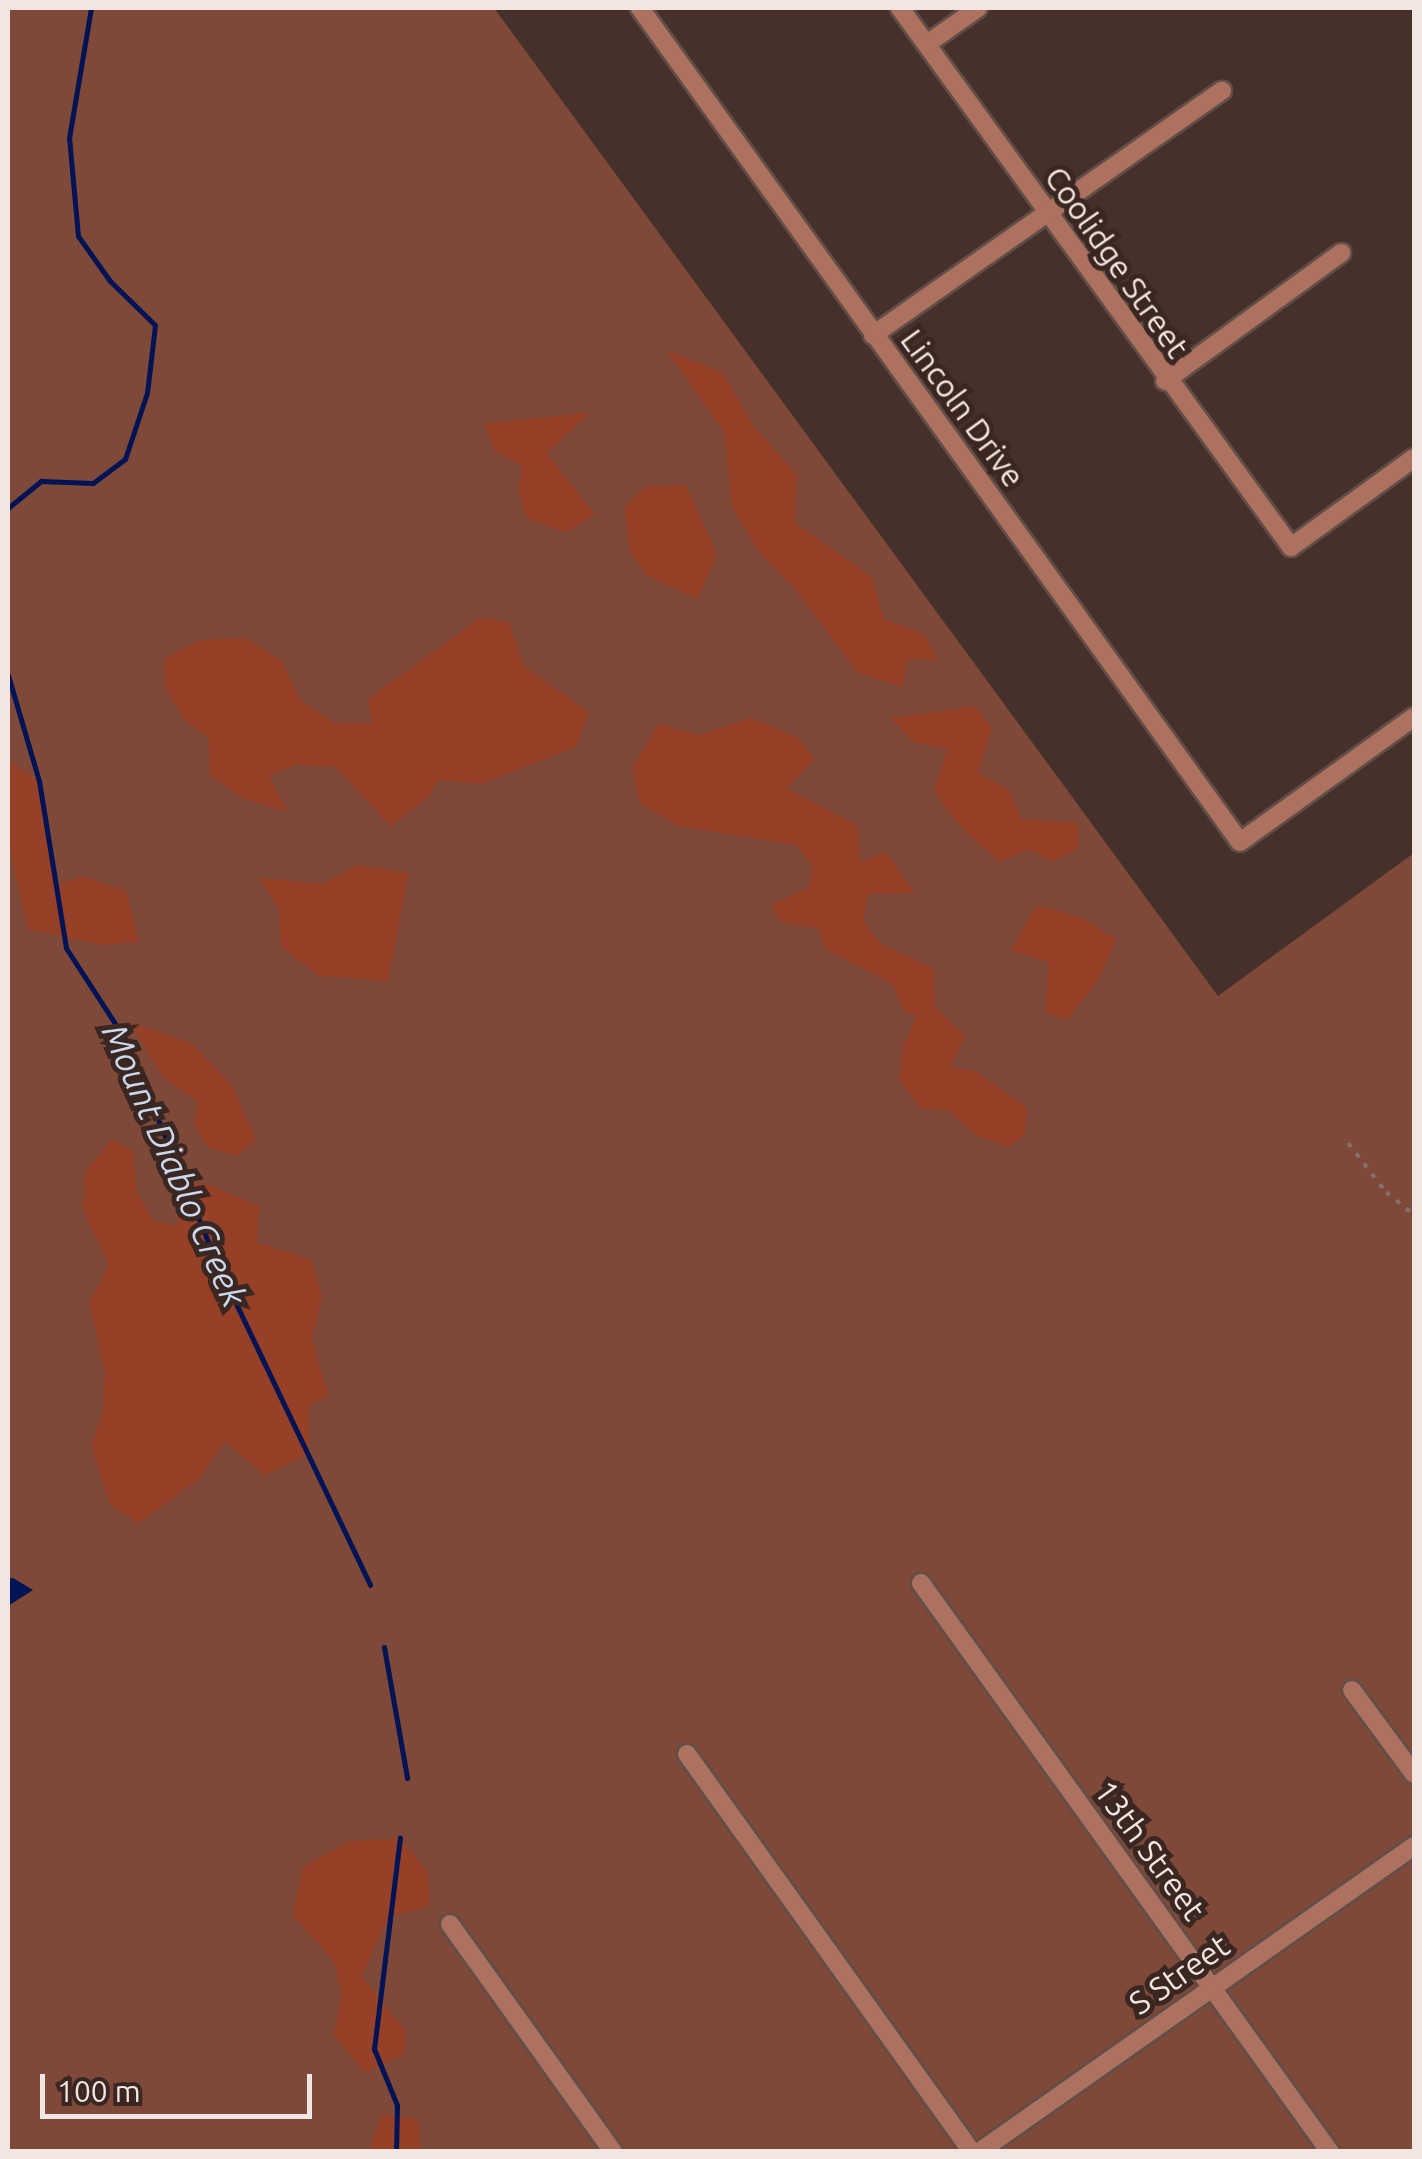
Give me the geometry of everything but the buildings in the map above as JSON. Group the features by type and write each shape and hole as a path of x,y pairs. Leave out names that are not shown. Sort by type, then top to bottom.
{"street":[{"name":"Lincoln Drive","path":"640,8 1240,842 1414,716"},
{"name":"Coolidge Street","path":"900,8 1165,381 1291,547 1414,458"},
{"path":"926,44 978,8"},
{"path":"874,335 1222,91"},
{"path":"1165,381 1340,253"},
{"name":"13th Street","path":"921,1583 1330,2152"},
{"path":"1352,1690 1414,1774"},
{"path":"688,1754 976,2152"},
{"name":"S Street","path":"976,2152 1414,1846"},
{"path":"450,1924 613,2152"}],"path":[{"path":"1348,1143 1386,1192 1414,1215"}],"shaded area":[{"path":"8,8 494,8 1218,996 1414,853 1414,2151 8,2152"},
{"path":"667,351 722,372 755,428 797,475 795,523 872,577 884,619 923,634 939,660 908,659 902,687 858,673 797,591 760,554 732,507 724,432"},
{"path":"591,412 547,453 595,515 566,532 526,518 518,491 522,466 496,452 484,424"},
{"path":"686,485 717,555 698,599 647,576 630,551 624,507 645,487"},
{"path":"481,617 510,623 523,665 589,712 576,747 481,784 438,780 429,797 390,826 336,767 295,765 269,776 288,812 243,798 210,775 208,737 185,721 165,687 164,659 200,640 245,638 282,661 300,700 335,723 372,723 368,699"},
{"path":"975,706 992,728 978,772 1010,791 1022,819 1078,823 1079,848 1051,862 1029,849 1000,862 962,829 934,791 947,750 912,741 891,718"},
{"path":"751,718 798,737 815,759 786,788 858,825 860,862 886,852 915,893 868,894 863,921 880,943 934,969 935,1006 965,1036 951,1067 977,1072 1027,1108 1025,1135 1008,1147 975,1135 949,1111 920,1108 899,1080 903,1046 917,1016 904,1011 892,984 824,948 819,929 778,921 772,905 809,886 813,867 796,845 678,826 640,804 632,768 658,724 700,735"},
{"path":"8,760 39,781 56,884 84,877 126,891 139,942 102,945 28,929 8,841"},
{"path":"357,865 409,873 388,981 319,976 281,947 279,909 259,878 324,884"},
{"path":"1037,905 1083,918 1116,939 1100,977 1067,1020 1045,1012 1049,963 1011,950"},
{"path":"129,1022 191,1043 232,1085 256,1139 237,1156 209,1148 194,1126 198,1102 163,1077"},
{"path":"112,1139 133,1151 137,1192 153,1220 176,1226 188,1183 211,1185 259,1206 257,1242 312,1260 322,1297 312,1339 329,1397 309,1405 308,1454 264,1476 225,1441 199,1479 138,1524 110,1504 91,1445 103,1412 105,1372 89,1302 109,1265 83,1210 85,1172"},
{"path":"8,1579 33,1590 8,1606"},
{"path":"400,1838 428,1872 430,1906 388,1917 362,1977 406,2031 404,2054 365,2073 333,2034 342,1997 334,1962 293,1916 303,1867 349,1841"},
{"path":"382,2114 418,2119 421,2151 369,2151"}],"waterway":[{"name":"Mount Diablo Creek","path":"8,508 41,481 93,483 125,459 147,393 155,325 110,281 78,236 69,138 91,8"},
{"name":"Mount Diablo Creek","path":"8,675 39,781 66,948 125,1039 219,1268 370,1585"},
{"name":"Mount Diablo Creek","path":"384,1647 407,1778"},
{"name":"Mount Diablo Creek","path":"396,2152 397,2105 374,2049 400,1838"}]}
